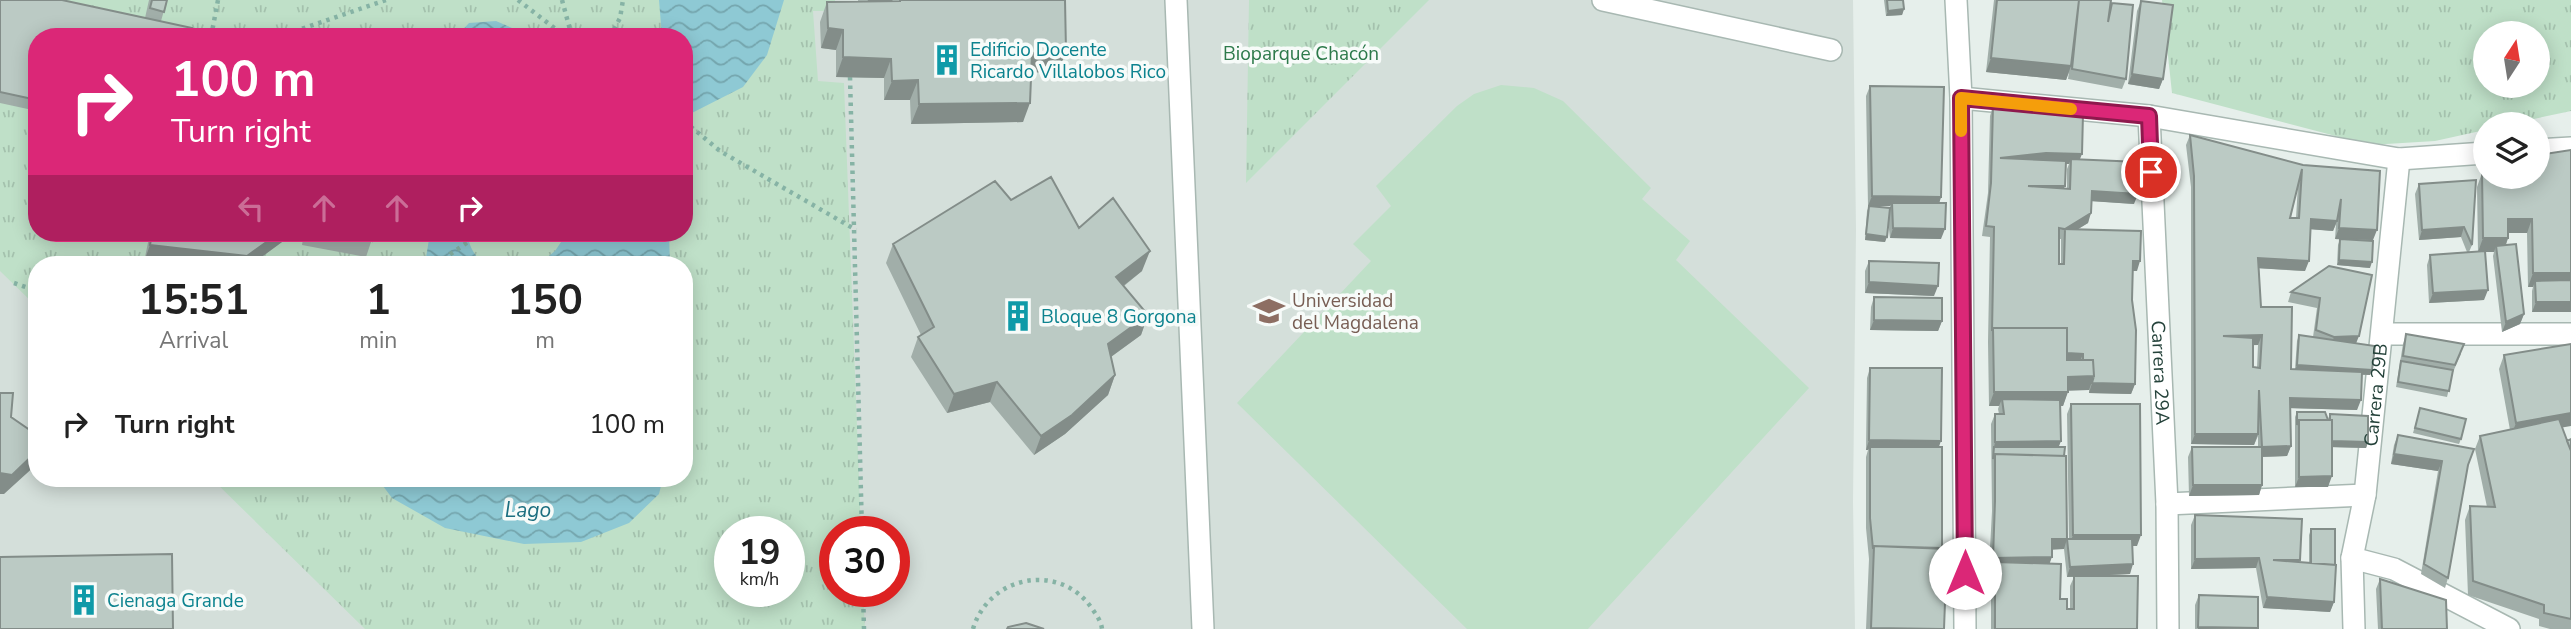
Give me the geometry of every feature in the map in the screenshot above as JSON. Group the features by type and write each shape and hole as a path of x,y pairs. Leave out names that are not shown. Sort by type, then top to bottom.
{"street":[{"path":"1176,0 1203,629"},
{"path":"1603,0 1831,50"},
{"path":"1956,0 1961,98 1965,629"},
{"path":"1961,98 2149,116 2399,159 2473,154"},
{"name":"Carrera 29A","path":"2149,116 2167,504 2168,629"},
{"path":"2550,149 2571,148"},
{"name":"Carrera 29B","path":"2354,629 2352,558 2365,495 2399,159"},
{"path":"2382,334 2571,334"},
{"path":"2167,504 2365,495"},
{"path":"2352,558 2394,569 2509,629"}],"path":[{"path":"213,28 218,0"},
{"path":"304,28 386,0"},
{"path":"518,0 554,28"},
{"path":"562,0 570,28"},
{"path":"615,28 620,18 623,0"},
{"path":"850,77 862,516"},
{"path":"693,128 720,151 856,230"},
{"path":"448,256 468,242"},
{"path":"14,283 28,288"},
{"path":"972,629 984,605 1007,586 1029,579 1066,584 1085,598 1102,624 1102,629"},
{"path":"863,607 864,629"}],"shaded area":[{"name":"Universidad del Magdalena","path":"0,0 1853,0 1856,230 1853,502 1855,629 0,629"}],"green space":[{"path":"0,0 835,0 835,11 813,11 818,81 844,83 860,516 819,516 819,607 864,607 865,629 365,629 220,487 693,487 693,256 28,256 28,298 0,271"},
{"name":"Bioparque Chacón","path":"1249,0 1429,0 1246,183"},
{"path":"2162,0 2571,0 2571,111 2550,115 2550,112 2473,112 2473,133 2435,141 2370,145 2172,93"},
{"path":"1501,85 1534,88 1563,101 1651,188 1642,199 1690,241 1676,260 1809,388 1588,629 1467,629 1237,403 1371,261 1353,244 1391,206 1376,186 1457,106 1474,94"}],"water":[{"path":"659,0 784,0 767,55 743,87 693,112 693,28 661,28"},
{"path":"496,21 512,28 464,28 469,23"},
{"path":"429,242 469,242 477,256 426,256"},
{"path":"561,242 669,242 670,256 549,256"},
{"name":"Lago","path":"384,487 661,487 659,494 629,523 581,542 524,544 445,528 392,498"}],"building":[{"path":"0,0 62,0 192,28 28,28 28,98 0,92"},
{"path":"152,0 167,0 164,12 150,8"},
{"name":"Edificio Docente Ricardo Villalobos Rico","path":"1065,0 1066,51 1032,53 1030,103 919,104 918,80 892,81 891,59 843,57 843,30 828,28 827,2"},
{"path":"1887,0 1903,0 1904,9 1888,11"},
{"path":"1997,0 2079,0 2071,66 1991,58"},
{"path":"2079,0 2111,0 2108,22 2112,3 2133,5 2126,79 2072,69"},
{"path":"2141,1 2173,5 2163,79 2132,74"},
{"path":"1870,86 1944,87 1941,197 1872,196"},
{"path":"1993,106 2047,113 2083,114 2082,154 2046,153 2000,158 2066,161 2065,186 2028,186 2070,189 2071,159 2139,162 2138,194 2092,191 2091,213 2065,229 2141,231 2140,261 2133,261 2135,384 2092,383 2093,360 2083,360 2083,354 2067,353 2067,328 1993,328 1992,331 1994,227 1986,226 1991,183","holes":["2059,228 2065,229 2064,264 2059,264"]},
{"path":"2190,135 2303,165 2380,171 2377,230 2339,228 2341,199 2337,221 2311,219 2309,261 2258,258 2261,307 2292,307 2291,369 2362,372 2361,400 2290,398 2291,446 2262,447 2259,390 2258,434 2195,434 2194,176","holes":["2302,169 2299,218 2290,218","2262,335 2260,368 2253,367 2253,338 2223,336"]},
{"path":"2571,150 2571,273 2533,273 2532,219 2508,219 2508,238 2483,238 2482,189 2550,189 2550,153"},
{"name":"Bloque 8 Gorgona","path":"1051,177 1079,228 1113,198 1150,251 1116,277 1148,315 1108,344 1115,375 1072,415 1041,436 997,382 954,394 918,337 934,327 893,244 995,181 1011,200"},
{"path":"2473,180 2473,189 2475,189 2472,245 2464,227 2422,230 2419,184"},
{"path":"1892,203 1946,203 1945,229 1893,228"},
{"path":"1869,206 1890,208 1887,237 1866,234"},
{"path":"2340,239 2373,241 2372,262 2339,260"},
{"path":"150,242 266,242 247,256 150,245"},
{"path":"2516,244 2524,314 2506,322 2496,246"},
{"path":"2485,251 2488,290 2433,293 2430,255"},
{"path":"1869,261 1939,263 1938,286 1869,282"},
{"path":"2329,266 2372,275 2359,336 2334,337 2316,330 2320,298 2291,292"},
{"path":"2571,280 2571,302 2536,302 2535,281"},
{"path":"1874,297 1942,298 1942,321 1874,320"},
{"path":"1993,328 2067,328 2067,360 2093,360 2094,376 2068,377 2068,392 1994,392"},
{"path":"2406,334 2464,344 2455,365 2403,356"},
{"path":"2299,335 2375,346 2372,370 2297,365"},
{"path":"2571,344 2571,413 2516,423 2504,355"},
{"path":"2401,361 2453,370 2449,391 2398,382"},
{"path":"1870,368 1942,368 1941,441 1869,440"},
{"path":"0,393 13,393 11,417 28,429 28,460 12,475 0,473"},
{"path":"2002,399 2060,400 2061,441 1995,442 1995,414 2004,414"},
{"path":"2071,404 2140,404 2141,535 2073,535"},
{"path":"2420,408 2466,419 2461,439 2415,428"},
{"path":"2297,412 2325,412 2328,420 2299,420 2297,425"},
{"path":"2330,414 2368,416 2368,442 2332,441"},
{"path":"2559,419 2571,451 2571,619 2544,613 2544,605 2473,581 2470,506 2495,507 2480,436"},
{"path":"2299,420 2332,420 2332,476 2299,477"},
{"path":"2398,435 2474,449 2468,465 2448,578 2424,564 2442,461 2394,454"},
{"path":"1870,447 1942,447 1942,548 1874,546 1873,549"},
{"path":"1994,447 2065,447 2064,456 1995,454 1993,459"},
{"path":"2192,447 2262,447 2262,485 2193,485"},
{"path":"1995,454 2066,456 2067,539 2052,539 2052,557 1993,558"},
{"path":"2195,515 2302,519 2300,560 2273,560 2336,565 2334,602 2267,597 2259,558 2195,559"},
{"path":"2311,529 2335,529 2335,565 2311,563"},
{"path":"2067,539 2132,539 2133,564 2070,567"},
{"path":"1874,546 1947,549 1944,629 1871,628"},
{"name":"Cienaga Grande","path":"172,554 173,629 0,629 0,557"},
{"path":"1995,562 2061,564 2060,599 2067,599 2067,609 2074,609 2074,576 2138,576 2137,629 1995,629"},
{"path":"2380,579 2446,600 2447,629 2382,629"},
{"path":"2199,595 2258,597 2258,628 2198,627"},
{"path":"1026,623 1044,629 1007,629 1008,627"}],"slow traffic":[{"path":"1961,131 1961,98 2071,109"}],"place":[{"name":"Edificio Docente Ricardo Villalobos Rico","path":"947,60"},
{"name":"Universidad del Magdalena","path":"1269,311"},
{"name":"Bloque 8 Gorgona","path":"1018,316"},
{"name":"Cienaga Grande","path":"84,600"}],"route":[{"path":"1965,573 1961,98 2149,116 2151,172"}]}
